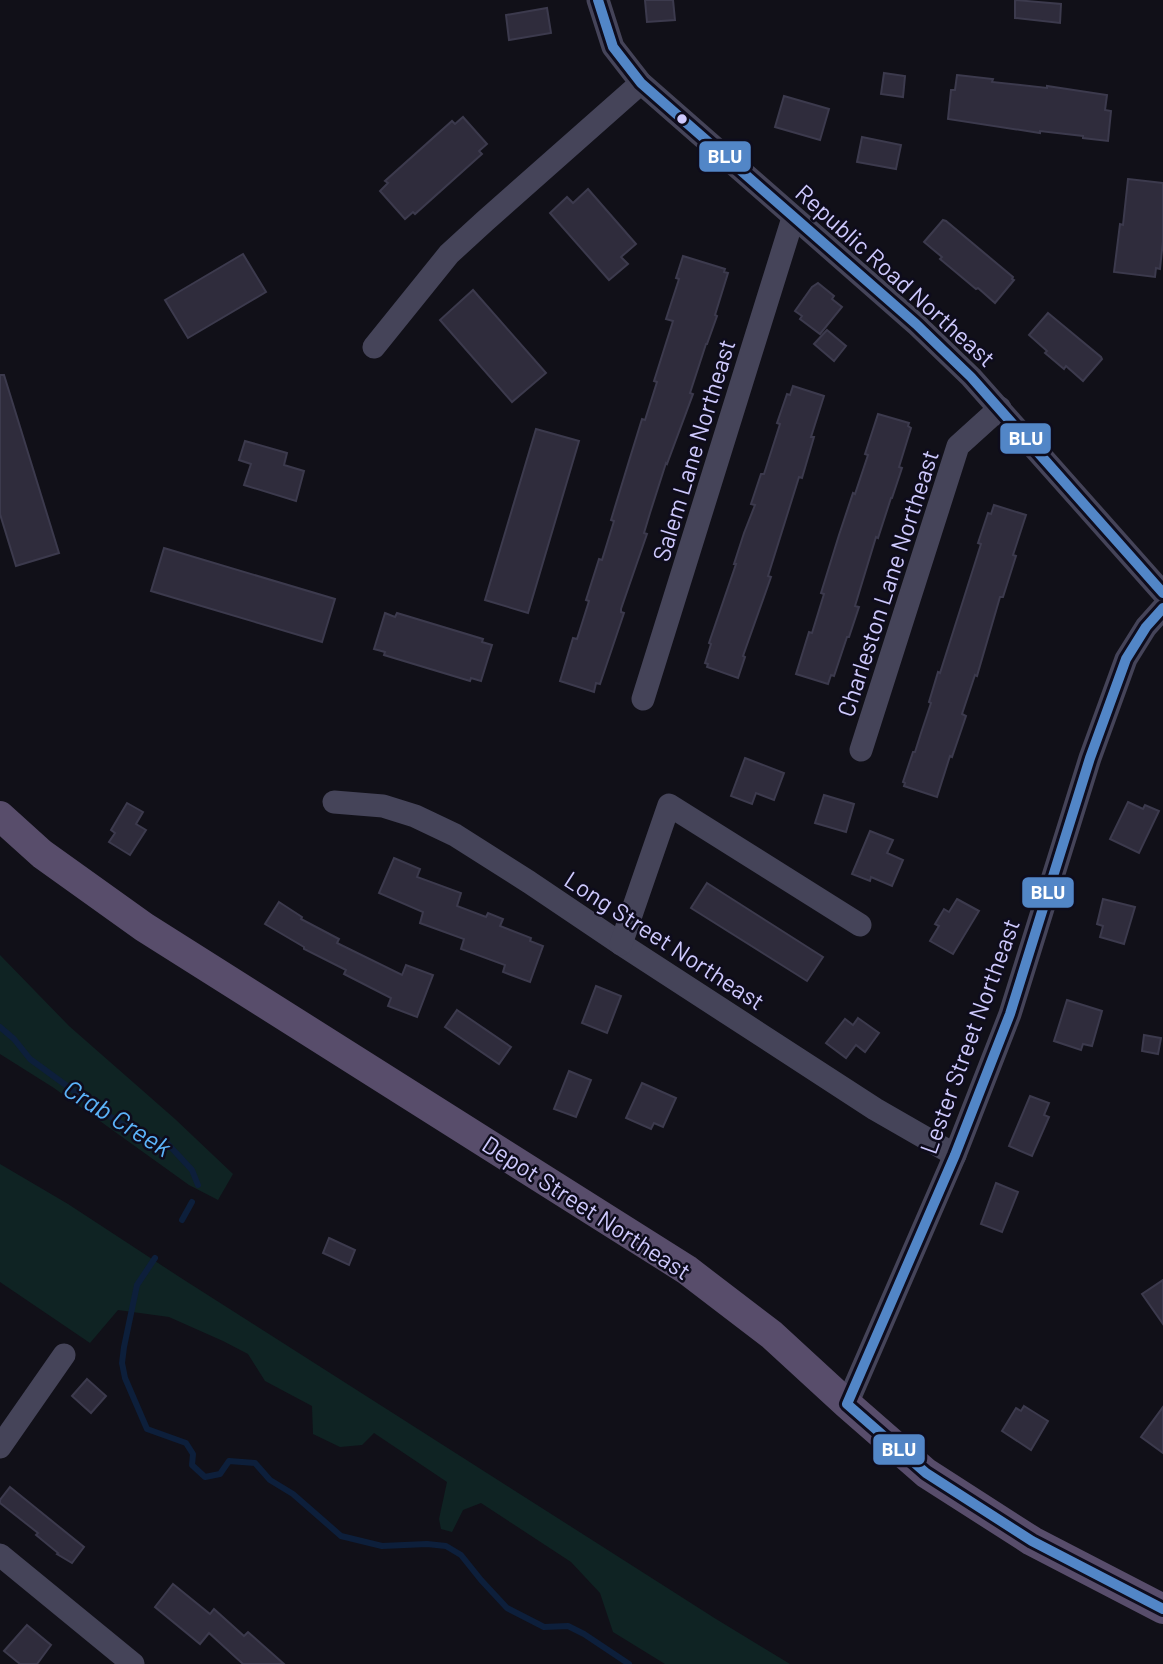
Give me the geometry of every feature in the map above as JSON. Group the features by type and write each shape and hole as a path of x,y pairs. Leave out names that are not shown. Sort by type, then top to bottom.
{"main road":[{"name":"Depot Street Northeast","path":"0,816 42,854 144,928 687,1270 772,1335 926,1473 1032,1541 1163,1609"}],"street":[{"name":"Republic Road Northeast","path":"598,0 613,47 641,83 916,324 971,377 1163,593"},
{"path":"374,347 449,254 641,83"},
{"name":"Salem Lane Northeast","path":"643,699 793,218"},
{"name":"Charleston Lane Northeast","path":"861,750 957,446 1000,408"},
{"name":"Lester Street Northeast","path":"847,1404 955,1155 1010,1014 1090,758 1126,659 1146,627 1163,608"},
{"name":"Long Street Northeast","path":"334,802 383,806 415,816 455,835 875,1108 955,1155"},
{"path":"621,944 669,804 860,925"},
{"path":"0,1447 64,1355"},
{"path":"0,1555 133,1664"}],"green space":[{"path":"0,955 69,1026 233,1174 218,1200 189,1185 54,1088 0,1054"},
{"path":"0,1164 68,1204 790,1664 665,1664 613,1632 600,1593 571,1562 481,1503 463,1510 452,1532 441,1529 439,1519 447,1482 374,1433 362,1445 340,1447 313,1434 312,1406 265,1381 248,1354 223,1341 169,1317 118,1310 90,1343 0,1282"}],"building":[{"path":"645,0 673,0 675,20 647,22"},
{"path":"1015,0 1061,4 1060,23 1015,18"},
{"path":"547,8 551,33 509,40 506,15"},
{"path":"884,73 905,76 903,97 881,94"},
{"path":"957,75 993,79 992,82 1047,86 1107,95 1105,110 1111,111 1108,141 948,119 951,90 955,90"},
{"path":"784,96 829,109 820,140 775,127"},
{"path":"463,117 487,144 479,151 482,154 415,214 413,212 405,219 380,191 388,183 385,181 452,121 455,124"},
{"path":"862,137 901,145 896,169 857,162"},
{"path":"1128,179 1163,183 1163,241 1160,269 1156,268 1155,277 1114,272"},
{"path":"588,189 636,244 621,257 628,264 609,280 550,213 567,197 573,203"},
{"path":"943,220 1013,277 1014,280 995,303 940,259 942,257 924,242"},
{"path":"243,254 266,292 188,338 165,300"},
{"path":"683,256 725,269 724,272 728,273 715,315 717,316 690,393 693,394 650,513 644,533 647,534 621,609 624,613 600,684 596,683 594,692 560,681 573,638 577,639 589,601 586,600 599,559 602,560 614,521 611,520 642,419 645,420 657,382 654,381 673,321 666,319 679,279 676,278"},
{"path":"818,283 834,296 832,299 842,307 820,334 800,319 802,316 795,311"},
{"path":"473,290 546,373 512,402 440,320"},
{"path":"1048,313 1101,357 1083,381 1045,353 1047,351 1029,335"},
{"path":"827,330 846,346 834,361 814,344"},
{"path":"0,375 4,375 59,553 16,566 0,514"},
{"path":"793,386 824,396 802,478 799,477 768,576 771,577 738,678 707,667 708,664 705,663 734,564 755,505 751,504 761,474 764,474 787,394 790,395"},
{"path":"878,414 909,423 911,428 899,467 902,468 878,538 876,537 855,606 859,607 834,676 831,675 828,684 796,674 809,632 812,633 824,594 821,593 868,455 865,454"},
{"path":"536,429 579,441 528,613 485,600"},
{"path":"245,441 287,453 284,465 304,471 296,501 244,485 251,464 239,460"},
{"path":"994,505 1026,515 1003,597 1000,597 977,676 975,675 962,714 966,716 937,797 904,786 903,782 981,544 978,543 988,513 991,514"},
{"path":"164,548 335,599 322,642 151,591"},
{"path":"385,613 395,617 397,613 483,639 482,642 492,645 481,681 471,678 470,681 384,655 385,652 374,649"},
{"path":"745,758 784,773 774,800 756,793 752,804 731,796"},
{"path":"824,795 854,804 846,832 815,823"},
{"path":"1128,802 1143,809 1145,805 1159,811 1139,853 1110,839"},
{"path":"127,803 143,812 136,824 146,830 130,855 109,842 115,833 111,830"},
{"path":"870,831 893,840 887,853 903,860 892,886 871,877 870,881 852,874"},
{"path":"394,858 420,869 417,877 461,893 457,906 486,917 488,913 503,919 500,926 531,938 530,941 543,946 530,982 503,972 505,965 461,949 464,939 420,923 423,912 379,893"},
{"path":"707,883 823,957 807,981 691,908"},
{"path":"957,899 979,911 953,954 930,941 939,926 935,924 944,909 949,912"},
{"path":"1103,899 1135,907 1124,944 1100,937 1103,926 1097,924"},
{"path":"279,902 302,917 301,919 339,939 337,943 402,975 406,965 433,975 417,1017 388,1006 391,998 344,974 346,970 304,949 265,924"},
{"path":"596,986 621,996 607,1033 582,1023"},
{"path":"1067,1000 1102,1011 1092,1046 1083,1044 1081,1050 1054,1041"},
{"path":"457,1010 511,1047 499,1064 445,1027"},
{"path":"858,1018 879,1033 865,1052 856,1045 846,1058 826,1043 845,1019 853,1025"},
{"path":"1144,1035 1161,1038 1158,1054 1142,1051"},
{"path":"569,1071 591,1080 576,1117 554,1109"},
{"path":"642,1083 676,1098 663,1127 654,1123 651,1129 626,1118"},
{"path":"1030,1096 1049,1103 1044,1115 1049,1117 1032,1156 1009,1146"},
{"path":"996,1183 1018,1192 1002,1232 981,1224"},
{"path":"329,1238 355,1250 349,1265 323,1253"},
{"path":"1163,1280 1163,1324 1142,1294"},
{"path":"87,1379 106,1396 91,1413 72,1396"},
{"path":"1024,1406 1048,1421 1031,1450 1002,1431 1016,1408 1021,1411"},
{"path":"1163,1407 1163,1453 1141,1437"},
{"path":"10,1487 84,1547 72,1563 57,1554 36,1535 38,1533 0,1503"},
{"path":"173,1584 210,1614 214,1609 244,1636 248,1632 284,1664 243,1664 209,1633 200,1644 155,1607"},
{"path":"27,1625 51,1645 37,1664 20,1664 4,1651"}],"waterway":[{"name":"Crab Creek","path":"0,1027 30,1059 104,1113 140,1134 166,1142 192,1170 198,1185"},
{"name":"Crab Creek","path":"182,1220 192,1202"},
{"name":"Crab Creek","path":"155,1258 137,1285 122,1363 125,1378 147,1429 186,1443 193,1454 192,1465 205,1477 220,1474 229,1461 255,1463 270,1480 293,1494 341,1536 382,1546 446,1546 461,1555 507,1608 544,1627 568,1626 629,1664"}],"transit line":[{"name":"BLU","path":"598,0 613,47 641,83 916,324 971,377 1163,593"},
{"name":"BLU","path":"1163,608 1146,627 1126,659 1090,758 1010,1014 955,1155 847,1404 926,1473 1032,1541 1163,1609"}]}
